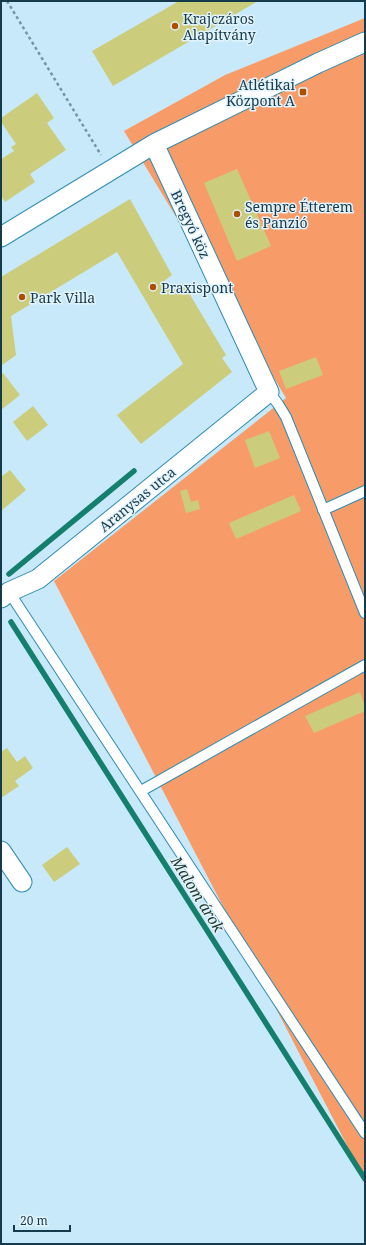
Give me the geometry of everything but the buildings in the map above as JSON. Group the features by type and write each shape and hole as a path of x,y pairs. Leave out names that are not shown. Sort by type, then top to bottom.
{"street":[{"path":"1,237 154,144 318,63 365,42"},
{"name":"Bregyó köz","path":"154,144 269,392"},
{"name":"Aranysas utca","path":"4,590 38,579 269,392"},
{"path":"1,851 22,882"}],"lane":[{"path":"269,392 286,417 365,613"},
{"path":"323,510 365,491"},
{"path":"4,590 141,791 365,1133"},
{"path":"141,791 365,665"}],"path":[{"path":"7,1 110,171"}],"shaded area":[{"path":"365,18 365,1180 54,581 286,398 124,131 225,75"}],"waterway":[{"path":"9,574 134,471"},
{"name":"Malom árok","path":"11,622 365,1179"}],"place":[{"name":"Krajczáros Alapítvány","path":"175,26"},
{"name":"Atlétikai Központ A","path":"303,92"},
{"name":"Sempre Étterem és Panzió","path":"237,214"},
{"name":"Praxispont","path":"153,287"},
{"name":"Park Villa","path":"22,297"}]}
